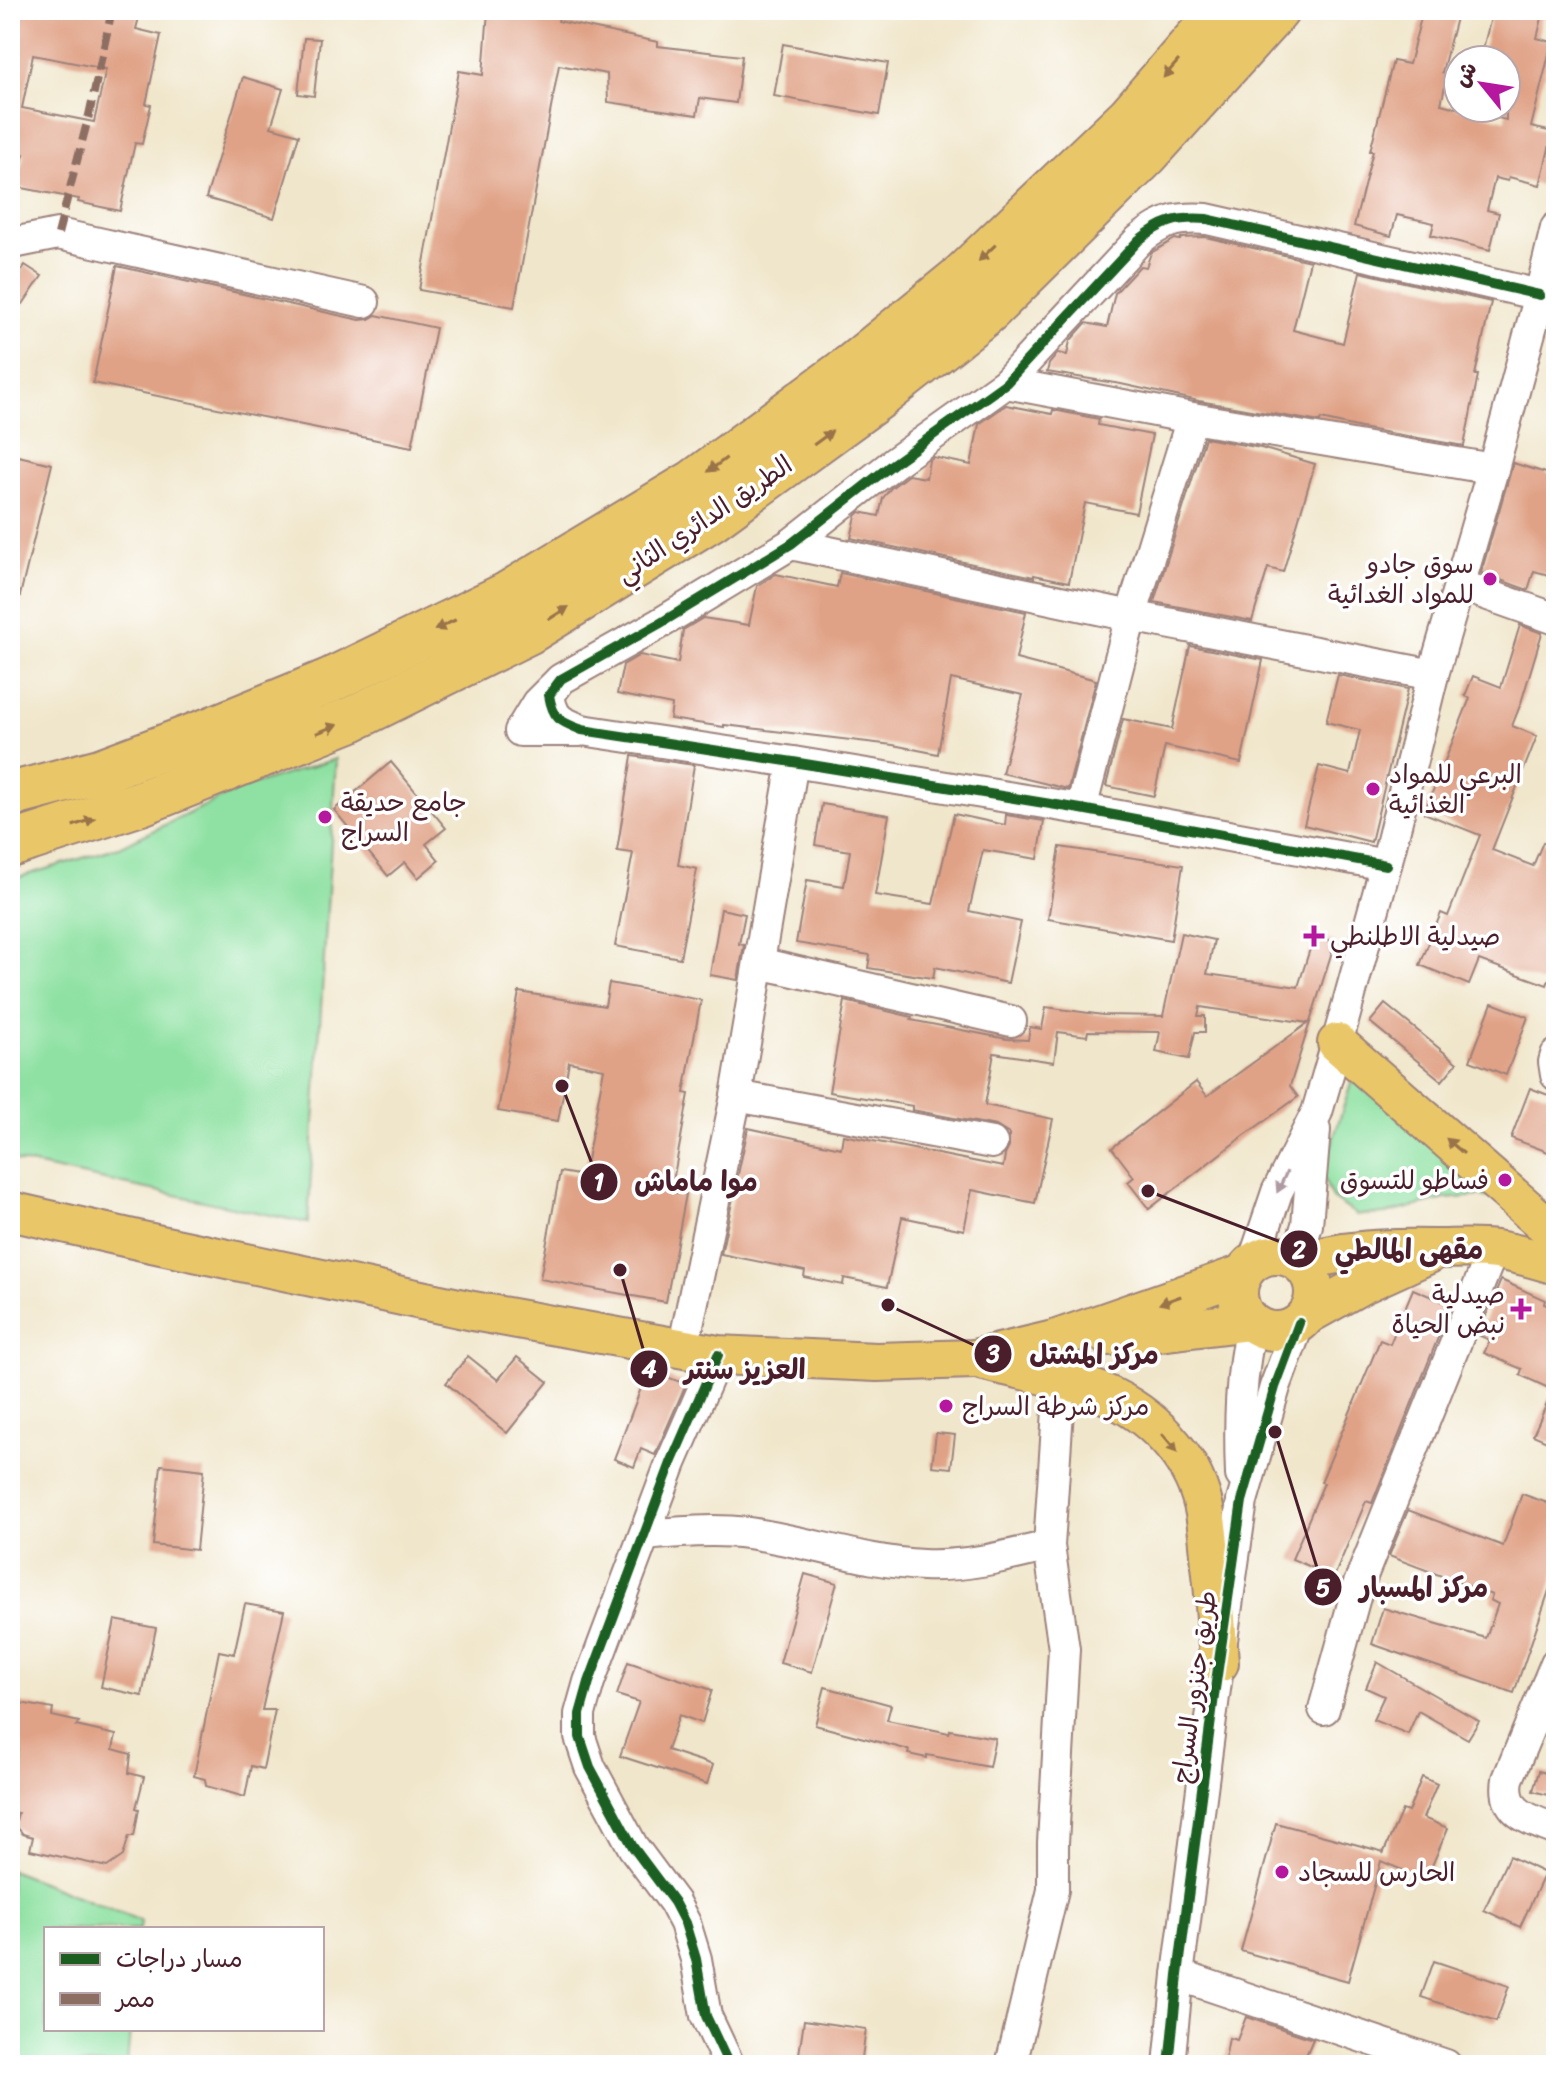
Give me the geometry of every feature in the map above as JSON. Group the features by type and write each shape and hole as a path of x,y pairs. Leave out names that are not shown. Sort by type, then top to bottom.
{"highway":[{"name":"الطريق الدائري الثاني","path":"10,795 100,771 329,681 506,595 694,482 853,365 960,278 1130,116 1222,10"},
{"name":"الطريق الدائري الثاني","path":"10,845 141,803 352,719 528,632 711,519 884,393 988,311 1147,154 1277,10"}],"main road":[{"path":"1337,1043 1556,1234"},
{"path":"10,1211 473,1311 700,1352 877,1362 974,1359 1054,1340 1248,1268 1261,1258 1279,1255 1298,1262 1307,1270 1314,1298 1303,1319"},
{"path":"1298,1262 1364,1249 1443,1249 1493,1250 1556,1265"},
{"path":"1248,1268 1239,1283 1239,1303 1251,1322 1260,1328 1280,1331 1361,1285 1443,1249"},
{"path":"1054,1340 1251,1322"},
{"path":"974,1359 1104,1394 1130,1407 1160,1431 1186,1463 1203,1505 1219,1663"}],"street":[{"path":"1386,865 1081,809 582,730 561,722 554,714 549,695 561,679 791,544 894,463 1006,383 1139,240 1168,221 1185,217 1207,219 1540,295"},
{"path":"1248,1268 1277,1192 1317,1112 1556,228"},
{"path":"10,246 58,234 364,302"},
{"path":"1006,383 1493,469"},
{"path":"1081,809 1131,616 1192,418"},
{"path":"791,544 1131,616 1433,675"},
{"path":"1460,585 1556,619"},
{"path":"729,2065 706,2016 696,1959 685,1923 674,1902 633,1847 590,1767 580,1737 580,1714 589,1682 671,1463 700,1352 736,1096 793,762"},
{"path":"759,963 1011,1021"},
{"path":"1556,1055 1556,1075"},
{"path":"736,1096 992,1143"},
{"path":"1298,1262 1307,1225 1317,1112"},
{"path":"1324,1709 1358,1586 1493,1250"},
{"name":"طريق جنزور السراج","path":"1169,2065 1178,1975 1242,1501 1275,1387 1303,1319"},
{"name":"طريق جنزور السراج","path":"1242,1501 1239,1429 1244,1354 1251,1322"},
{"path":"1011,2065 1053,1890 1064,1649 1049,1546 1060,1380"},
{"path":"645,1535 700,1531 749,1533 876,1559 924,1565 991,1560 1049,1546"},
{"path":"1556,1663 1508,1779 1506,1792 1521,1815 1556,1830"},
{"path":"1178,1975 1446,2065"}],"green space":[{"path":"336,759 308,1223 10,1160 10,880 119,847 242,788"},
{"path":"1357,1065 1510,1200 1477,1196 1445,1199 1385,1214 1357,1215 1332,1198 1322,1174"},
{"path":"10,1870 141,1921 140,1927 44,1927 44,2031 130,2031 127,2065 10,2065"}],"building":[{"path":"13,10 141,10 136,29 161,35 146,104 151,105 142,144 135,143 120,211 17,187 24,154 10,151 10,27","holes":["33,55 106,69 94,122 22,108"]},
{"path":"1423,10 1458,10 1449,44 1442,44 1442,124 1522,124 1522,44 1484,44 1493,10 1544,10 1537,38 1552,42 1531,127 1553,132 1540,185 1509,177 1508,181 1495,178 1487,210 1499,213 1490,250 1431,235 1434,223 1397,215 1391,236 1354,226 1393,61 1409,64"},
{"path":"488,11 559,17 558,21 658,42 658,46 742,56 736,103 700,98 697,115 608,102 607,74 559,65 514,307 419,290 459,71 483,75"},
{"path":"304,38 320,39 314,96 298,94"},
{"path":"783,44 888,63 879,115 774,96"},
{"path":"243,77 283,89 271,127 299,135 274,218 206,198"},
{"path":"1205,237 1310,261 1293,330 1343,343 1360,272 1491,302 1464,446 1047,372 1058,353 1067,355 1070,341 1086,323 1107,327 1115,293 1140,266 1146,267 1151,253 1175,239"},
{"path":"25,265 42,276 23,304 10,296 10,289"},
{"path":"117,266 360,320 376,315 436,328 412,447 93,383"},
{"path":"1006,405 1099,419 1098,425 1152,435 1136,513 1085,503 1069,582 851,538 856,516 860,512 879,516 883,498 891,488 908,475 926,478 929,460 933,457 971,465 979,424"},
{"path":"1205,438 1261,448 1315,464 1283,572 1268,568 1252,621 1154,602"},
{"path":"10,454 52,464 17,608 10,607"},
{"path":"1513,463 1556,476 1556,577 1534,571 1528,590 1481,573"},
{"path":"840,573 1026,612 1016,659 1096,680 1068,789 1002,773 1023,695 951,679 938,754 893,745 670,719 672,705 617,694 623,665 640,655 678,663 683,630 703,618 749,625 757,586 776,574 837,587"},
{"path":"1520,625 1542,633 1512,726 1537,736 1492,850 1533,866 1543,842 1556,847 1556,963 1547,985 1479,960 1469,985 1420,965 1441,913 1448,916 1480,835 1424,813 1470,698 1465,696 1473,676 1501,687"},
{"path":"1190,646 1263,660 1241,763 1165,746 1154,796 1106,786 1123,719 1172,729"},
{"path":"1338,675 1408,689 1371,842 1304,825 1319,766 1350,774 1360,730 1326,722"},
{"path":"632,756 694,765 678,865 697,869 680,958 615,946 633,853 617,851"},
{"path":"391,762 446,828 426,844 439,860 418,878 405,862 388,876 334,810"},
{"path":"822,804 889,815 875,895 933,904 954,814 1005,825 1006,815 1044,821 1038,859 983,850 969,911 1021,922 1008,983 935,967 933,978 868,968 870,955 796,943 807,880 844,886 850,851 815,845"},
{"path":"1060,847 1183,865 1171,940 1048,919"},
{"path":"721,909 745,914 739,944 744,945 738,980 710,975"},
{"path":"1181,933 1214,940 1207,974 1298,987 1314,936 1335,942 1290,1086 1298,1097 1149,1209 1128,1182 1134,1177 1112,1148 1196,1082 1207,1096 1308,1023 1200,1007 1198,1016 1205,1016 1205,1032 1195,1032 1189,1059 1156,1052 1160,1032 1088,1031 1087,1036 1058,1032 1054,1062 994,1053 985,1105 1053,1119 1035,1203 972,1190 964,1230 902,1217 887,1287 844,1278 843,1285 804,1277 805,1271 721,1254 748,1128 841,1148 843,1135 1003,1167 1009,1134 996,1126 912,1110 913,1106 829,1092 845,1001 912,1017 911,1020 1007,1039 1028,1040 1030,1027 1042,1029 1046,1007 1103,1015 1163,1016"},
{"path":"609,983 701,1000 684,1093 689,1094 671,1192 686,1194 666,1302 540,1279 560,1172 584,1176 604,1069 569,1062 558,1121 498,1111 519,992 605,1006"},
{"path":"1492,1003 1528,1017 1506,1075 1470,1061"},
{"path":"1385,1004 1457,1063 1442,1081 1370,1022"},
{"path":"1530,1088 1556,1098 1556,1155 1511,1138"},
{"path":"1501,1280 1545,1300 1544,1304 1556,1309 1556,1445 1533,1435 1553,1390 1520,1375 1522,1369 1484,1353 1490,1340 1478,1335"},
{"path":"1413,1289 1451,1305 1372,1503 1366,1501 1334,1577 1292,1559 1380,1340 1390,1344"},
{"path":"468,1356 498,1380 517,1357 548,1382 507,1433 446,1383"},
{"path":"648,1370 686,1384 655,1455 641,1449 634,1467 614,1459"},
{"path":"936,1433 955,1435 951,1468 932,1466"},
{"path":"161,1465 204,1470 196,1550 153,1545"},
{"path":"1522,1494 1556,1506 1556,1570 1514,1693 1372,1644 1383,1608 1486,1638 1498,1604 1490,1600 1492,1595 1389,1556 1408,1510 1503,1546"},
{"path":"805,1574 837,1583 812,1672 780,1663"},
{"path":"245,1604 284,1611 262,1710 275,1710 263,1769 251,1766 245,1797 206,1786 205,1779 194,1776 219,1651 234,1654"},
{"path":"115,1620 156,1628 142,1696 101,1687"},
{"path":"628,1662 712,1690 702,1723 679,1715 667,1750 713,1765 707,1784 620,1756 639,1702 617,1695"},
{"path":"1377,1662 1479,1721 1468,1739 1418,1711 1408,1734 1373,1720 1384,1696 1366,1688"},
{"path":"825,1687 891,1705 887,1720 949,1733 950,1730 995,1738 989,1767 908,1754 909,1750 815,1725"},
{"path":"20,1703 53,1709 52,1716 79,1722 76,1726 116,1735 113,1749 131,1754 129,1773 144,1777 136,1808 139,1809 134,1836 129,1836 123,1856 107,1867 30,1850 33,1837 23,1834 15,1825 18,1813 10,1812 10,1789 18,1748 12,1745"},
{"path":"1539,1771 1556,1776 1556,1797 1533,1791"},
{"path":"1422,1777 1437,1784 1423,1818 1448,1828 1426,1880 1381,1861 1348,1981 1241,1951 1276,1823 1384,1852 1402,1810 1408,1812"},
{"path":"1509,1856 1545,1873 1520,1927 1484,1910"},
{"path":"1434,1961 1509,1986 1496,2022 1421,1997"},
{"path":"1246,2017 1313,2039 1302,2065 1224,2065 1229,2038 1237,2040"},
{"path":"804,2020 866,2029 861,2065 798,2061"}],"marked path":[{"path":"58,234 112,10"}],"cycle path":[{"path":"1386,865 1081,809 582,730 559,719 549,695 561,679 791,544 894,463 1006,383 1139,240 1163,224 1207,219 1540,295"},
{"path":"1169,2065 1214,1696 1242,1501 1275,1387 1299,1323"},
{"path":"718,1355 671,1463 589,1682 580,1714 580,1737 590,1767 633,1847 674,1902 685,1923 696,1959 706,2016 729,2065"}],"place":[{"name":"سوق جادو للمواد الغدائية","path":"1490,579"},
{"name":"البرعي للمواد الغذائية","path":"1373,789"},
{"name":"جامع حديقة السراج","path":"325,817"},
{"name":"صيدلية الاطلنطي","path":"1314,936"},
{"name":"موا ماماش","path":"562,1086"},
{"name":"فساطو للتسوق","path":"1505,1180"},
{"name":"مقهى المالطي","path":"1148,1191"},
{"name":"العزيز سنتر","path":"620,1270"},
{"name":"مركز المشتل","path":"888,1305"},
{"name":"صيدلية نبض الحياة","path":"1521,1309"},
{"name":"مركز شرطة السراج","path":"946,1406"},
{"name":"مركز المسبار","path":"1275,1432"},
{"name":"الحارس للسجاد","path":"1282,1872"}]}
